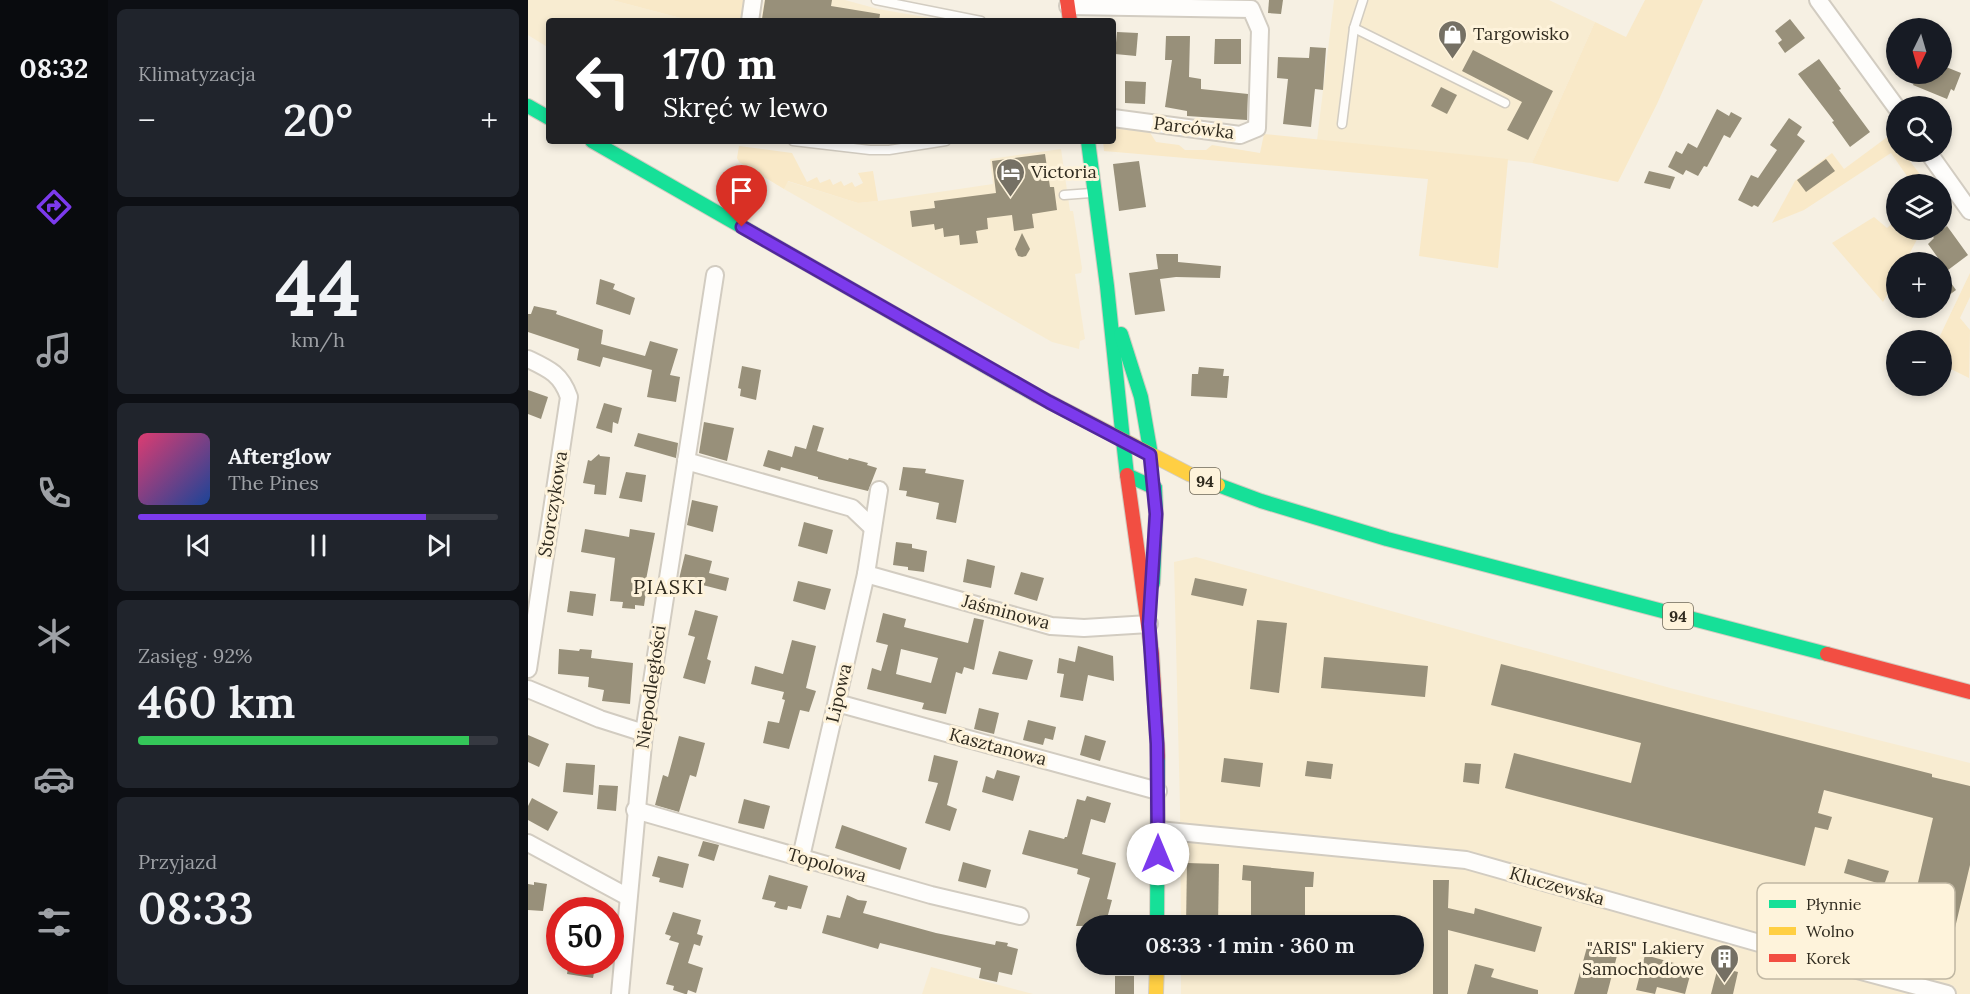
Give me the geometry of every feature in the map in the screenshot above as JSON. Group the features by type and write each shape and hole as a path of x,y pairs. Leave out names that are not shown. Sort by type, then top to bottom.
{"main road":[{"path":"528,106 546,115"},
{"name":"94","path":"597,144 1049,402 1150,455 1231,491 1387,539 1970,692"},
{"path":"1088,144 1107,286 1133,527 1149,624 1155,682 1158,791 1157,915"},
{"path":"1107,286 1141,397 1155,488 1156,532 1149,624"},
{"path":"1127,476 1155,488"},
{"path":"1156,994 1157,975"}],"street":[{"path":"750,18 753,0"},
{"path":"1818,0 1888,96"},
{"name":"Parcówka","path":"1068,9 1251,9 1260,30 1257,128 1240,135 1116,118"},
{"path":"1935,162 1970,212"},
{"name":"Niepodległości","path":"623,992 635,810 644,733 715,275"},
{"name":"Storczykowa","path":"528,359 550,370 564,383 569,397 528,669"},
{"path":"686,461 852,508 873,528"},
{"name":"Lipowa","path":"801,857 866,574 879,490"},
{"name":"Jaśminowa","path":"866,574 1051,626 1084,628 1149,624"},
{"path":"528,688 600,719 644,733"},
{"name":"Kasztanowa","path":"837,703 1158,791"},
{"name":"Topolowa","path":"635,810 931,895 1020,916"},
{"name":"Kluczewska","path":"1158,830 1466,860 1757,942"},
{"path":"528,843 628,897"},
{"name":"Kluczewska","path":"1891,979 1947,994"}],"lane":[{"path":"876,0 966,18"},
{"path":"1342,124 1354,28 1363,0"},
{"path":"1354,28 1505,103"},
{"path":"819,144 889,150 927,144"},
{"path":"1064,195 1095,192"}],"shaded area":[{"path":"528,0 612,0 681,18 546,18 546,46 528,35"},
{"path":"612,0 745,0 742,18 681,18"},
{"path":"764,0 845,0 878,9 930,18 761,18"},
{"name":"Targowisko","path":"1334,0 1549,0 1595,22 1532,163 1317,140"},
{"path":"1645,0 1703,0 1657,104 1618,182 1532,163 1595,22 1626,37"},
{"path":"1116,126 1149,131 1156,142 1179,145 1185,150 1206,150 1212,145 1260,153 1264,134 1508,159 1498,268 1419,256 1428,179 1104,151 1103,144 1116,144"},
{"path":"1886,138 1886,156 1804,210 1772,223 1795,181 1832,153 1844,169"},
{"path":"739,146 792,153 807,182 817,177 820,183 830,179 833,185 841,181 844,186 852,182 855,187 863,183 858,173 873,171 878,201 858,203 788,181 784,189 739,162 737,158"},
{"path":"1061,149 1070,211 1073,211 1082,268 1081,273 1075,274 1085,339 1080,341 1079,349 1052,342 784,189 787,181 858,203 878,201 993,184 990,159"},
{"path":"1897,162 1911,162 1920,174 1906,174"},
{"path":"1874,217 1886,227 1886,240 1917,240 1910,252 1886,252 1886,297 1883,302 1832,243"},
{"path":"1970,273 1970,297 1960,318 1970,330 1969,378 1952,370 1952,330 1943,330 1949,318 1952,318 1952,311"},
{"path":"1196,557 1674,689 1970,763 1970,994 1181,994 1181,975 1424,975 1424,915 1181,915 1174,562"},
{"path":"931,967 1033,994 922,994"}],"building":[{"path":"765,0 832,0 831,6 880,14 879,18 762,18"},
{"path":"1269,0 1283,0 1281,14 1268,13"},
{"path":"1790,19 1805,38 1785,53 1778,43 1782,40 1775,31"},
{"path":"1117,32 1138,33 1136,56 1116,54"},
{"path":"1166,36 1190,36 1189,77 1201,79 1201,89 1248,94 1247,120 1187,116 1187,111 1165,107 1172,60 1165,60"},
{"path":"1215,39 1241,39 1241,64 1214,64"},
{"path":"1310,47 1326,48 1323,90 1315,89 1311,127 1283,124 1288,79 1277,78 1278,57 1309,58"},
{"path":"1473,50 1553,91 1528,140 1507,130 1522,102 1462,71"},
{"path":"1819,59 1870,132 1850,147 1832,122 1834,121 1798,74"},
{"path":"1952,69 1961,73 1954,91 1951,89 1948,96 1940,96 1913,85 1952,84"},
{"path":"1125,81 1146,82 1145,104 1125,103"},
{"path":"1441,87 1457,95 1447,114 1431,106"},
{"path":"1717,109 1729,116 1731,112 1742,118 1730,138 1724,135 1707,167 1704,166 1698,176 1686,170 1683,175 1668,167 1676,151 1682,154 1688,143 1697,148"},
{"path":"1789,118 1802,127 1797,135 1805,141 1758,207 1754,205 1752,207 1738,200 1751,175 1758,178 1777,150 1770,145"},
{"name":"Victoria","path":"1045,154 1050,187 1054,187 1057,210 1032,214 1034,228 1014,231 1012,215 987,218 988,229 976,231 978,243 960,245 959,235 944,237 943,228 935,230 934,224 912,227 910,211 935,208 934,201 996,193 992,161"},
{"path":"1826,159 1835,171 1806,192 1797,180"},
{"path":"1139,161 1146,207 1119,211 1113,164"},
{"path":"1649,171 1675,177 1670,189 1644,183"},
{"path":"1022,233 1030,249 1026,256 1022,257 1018,256 1015,249"},
{"path":"1952,233 1968,255 1952,267 1952,252 1934,252 1928,244 1932,240 1952,240"},
{"path":"1156,254 1178,254 1178,262 1221,266 1220,278 1160,279 1165,311 1135,315 1129,273 1158,269"},
{"path":"600,279 615,284 613,289 635,298 630,315 596,304"},
{"path":"534,306 557,311 556,314 603,330 601,344 645,356 650,341 678,349 670,375 680,377 676,402 647,397 652,370 603,357 600,367 577,360 579,349 528,332 528,314 531,314"},
{"path":"742,366 761,370 756,400 740,396 741,389 738,388"},
{"path":"1199,367 1224,369 1223,376 1229,376 1227,398 1191,396 1192,374 1198,374"},
{"path":"528,390 548,397 541,419 528,414"},
{"path":"604,403 622,408 618,424 613,422 612,433 596,428"},
{"path":"704,422 734,428 727,461 699,453"},
{"path":"813,425 824,428 817,451 868,463 867,465 877,468 868,491 781,467 780,471 763,466 768,450 792,457 795,446 806,449"},
{"path":"638,433 678,443 676,458 634,446"},
{"path":"599,454 610,457 606,495 594,494 595,485 583,483 588,460 591,461"},
{"path":"903,467 926,469 925,473 964,480 956,523 936,519 939,503 906,496 907,491 899,490"},
{"path":"626,472 646,475 642,502 619,498"},
{"path":"692,500 718,506 713,532 687,525"},
{"path":"804,522 833,530 827,554 798,546"},
{"path":"585,529 629,537 630,529 655,533 645,585 647,586 644,606 635,605 635,609 622,608 623,602 610,601 615,558 581,552"},
{"path":"896,542 912,544 912,548 927,551 924,572 893,565"},
{"path":"685,554 712,561 709,573 729,578 726,591 679,579"},
{"path":"967,559 995,566 991,588 963,582"},
{"path":"1021,572 1044,578 1037,601 1014,594"},
{"path":"1195,578 1247,589 1243,606 1191,595"},
{"path":"798,581 831,589 825,610 793,601"},
{"path":"570,591 596,594 593,616 567,612"},
{"path":"695,610 718,616 707,659 711,661 705,684 683,678 695,637 688,635"},
{"path":"883,613 906,619 904,627 968,643 974,618 984,620 974,670 964,667 962,674 956,672 946,714 922,709 924,703 867,689 872,668 881,671 888,645 876,642","holes":["901,649 938,658 931,683 896,674"]},
{"path":"1257,620 1287,623 1279,693 1250,689"},
{"path":"792,640 816,646 806,688 816,691 809,712 800,710 789,749 763,743 768,721 779,723 785,700 782,699 784,692 751,684 755,666 783,674"},
{"path":"1078,646 1113,656 1114,681 1088,675 1083,701 1060,697 1064,674 1057,673 1059,658 1075,662"},
{"path":"559,649 592,650 591,658 633,663 630,704 602,701 604,690 588,687 589,677 558,674"},
{"path":"999,651 1033,660 1027,680 992,674"},
{"path":"1324,657 1428,666 1425,697 1321,688"},
{"path":"1501,664 1932,774 1932,777 1970,786 1970,865 1955,928 1955,883 1918,883 1933,818 1824,790 1818,813 1832,817 1828,830 1815,827 1805,866 1505,788 1514,753 1631,783 1641,743 1491,705"},
{"path":"979,708 999,713 994,734 974,729"},
{"path":"1028,720 1056,727 1053,740 1045,738 1043,745 1023,740"},
{"path":"528,735 549,744 539,767 528,762"},
{"path":"1085,735 1106,741 1100,761 1080,755"},
{"path":"679,736 705,743 696,777 690,775 679,812 655,805 663,775 668,777"},
{"path":"934,755 958,761 947,805 957,809 950,831 925,823 938,783 928,781"},
{"path":"1224,758 1263,763 1260,787 1221,782"},
{"path":"1307,761 1333,764 1331,779 1305,776"},
{"path":"566,763 595,765 593,795 563,792"},
{"path":"1465,763 1481,764 1479,784 1463,782"},
{"path":"997,770 1020,776 1013,801 982,792 986,776 994,779"},
{"path":"599,785 618,786 616,811 597,809"},
{"path":"1087,796 1111,803 1105,823 1091,819 1082,854 1116,863 1107,899 1112,900 1108,915 1079,915 1090,878 1077,874 1078,869 1022,854 1029,830 1064,839 1067,837 1077,799 1085,801"},
{"path":"532,798 558,812 548,831 528,820 528,806"},
{"path":"744,799 770,806 764,829 738,823"},
{"path":"842,825 907,848 900,870 835,848"},
{"path":"703,841 719,845 714,861 698,856"},
{"path":"658,856 689,864 683,888 659,882 660,878 652,876"},
{"path":"1848,859 1889,871 1885,883 1844,873"},
{"path":"963,862 991,870 986,888 958,881"},
{"path":"1187,863 1219,864 1218,915 1186,915"},
{"path":"1243,865 1314,872 1313,887 1305,887 1305,915 1251,915 1251,881 1242,880"},
{"path":"769,875 808,886 801,909 788,906 787,910 781,909 774,907 776,902 762,899"},
{"path":"1433,880 1449,880 1448,908 1474,914 1475,908 1542,927 1535,952 1448,930 1448,994 1433,994"},
{"path":"534,882 547,884 543,911 528,910 528,884 534,885"},
{"path":"847,895 867,901 863,913 936,933 995,945 996,941 1008,943 1007,946 1018,949 1012,975 999,972 997,982 979,978 981,968 880,943 878,949 822,933 827,915 840,918"},
{"path":"673,912 701,920 697,934 703,936 700,946 694,944 688,963 703,968 696,993 688,990 685,994 673,990 674,986 666,984 679,943 669,940 671,936 665,934"},
{"path":"1589,940 1619,948 1607,994 1574,994"},
{"path":"1645,955 1692,968 1685,994 1657,987 1655,994 1636,990"},
{"path":"1475,964 1494,969 1491,977 1538,990 1538,994 1467,994"},
{"name":"\"ARIS\" Lakiery Samochodowe","path":"1718,967 1738,972 1733,994 1711,994"},
{"path":"574,975 594,975 593,978"},
{"path":"1115,976 1134,976 1134,994 1115,994"}],"traffic: fast":[{"path":"528,106 546,116"},
{"path":"597,144 1036,395"},
{"path":"1088,144 1107,286 1123,440"},
{"path":"1121,334 1141,397 1151,455"},
{"path":"1123,440 1127,475 1155,488"},
{"path":"1218,485 1261,501 1387,539 1827,654"},
{"path":"1153,583 1155,488"},
{"path":"1157,915 1158,757"}],"traffic: slow":[{"path":"1036,395 1189,474 1218,485"},
{"path":"1156,994 1157,975"}],"traffic: jam":[{"path":"1067,0 1070,18"},
{"path":"1127,475 1152,654 1158,757"},
{"path":"1827,654 1970,692"}],"place":[{"name":"Targowisko","path":"1452,60"},
{"name":"Victoria","path":"1010,198"},
{"name":"\"ARIS\" Lakiery Samochodowe","path":"1725,984"}],"district":[{"name":"PIASKI","path":"669,587"}],"route":[{"path":"742,227 1049,402 1150,455 1156,514 1155,559 1149,624 1155,682 1158,854"}]}
